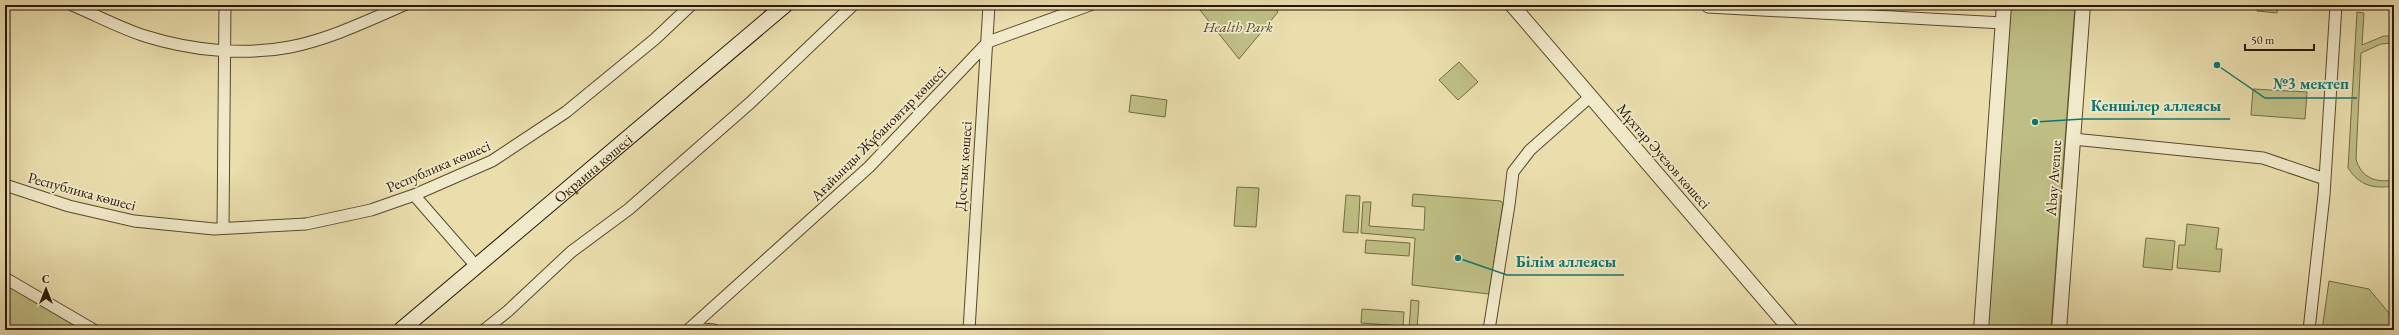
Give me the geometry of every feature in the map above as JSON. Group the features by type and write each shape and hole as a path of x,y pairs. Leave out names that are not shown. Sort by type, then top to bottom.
{"main road":[{"name":"Окраина көшесі","path":"401,330 784,5"}],"street":[{"path":"72,5 145,36 187,47 224,49 290,47 345,31 404,5"},
{"path":"223,228 225,5"},
{"path":"484,330 508,311 571,252 629,209 744,108 853,5"},
{"name":"Достық көшесі","path":"969,330 988,42 986,30 989,5"},
{"name":"Ағайынды Жұбановтар көшесі","path":"689,329 869,167 988,42 1090,5"},
{"name":"Мұхтар Әуезов көшесі","path":"1512,5 1791,330"},
{"path":"1981,330 2004,5"},
{"name":"Abay Avenue","path":"2059,330 2083,5"},
{"path":"2309,330 2325,179 2336,5"},
{"name":"Республика көшесі","path":"5,185 69,206 134,221 223,228 306,224 371,210 414,195 492,161 566,112 655,39 688,6"},
{"path":"1708,7 2003,23"},
{"path":"1489,330 1510,205 1513,172 1530,150 1590,96"},
{"path":"2073,139 2263,158 2325,179"},
{"path":"414,195 476,266"},
{"path":"5,278 94,330"},
{"path":"689,329 714,330"}],"green space":[{"name":"Health Park","path":"1196,5 1273,5 1278,12 1239,59"},
{"path":"2011,5 2075,5 2051,330 1988,330"},
{"path":"2258,5 2278,5 2277,13 2257,11"},
{"path":"2357,12 2364,13 2362,45 2384,36 2394,36 2394,43 2381,44 2361,53 2356,159 2365,175 2375,180 2394,180 2394,186 2380,187 2368,185 2357,179 2348,168"},
{"path":"1459,62 1478,82 1458,100 1439,80"},
{"path":"2253,89 2307,92 2305,119 2251,115"},
{"path":"1131,95 1167,100 1165,117 1129,112"},
{"path":"1237,187 1259,188 1256,227 1234,226"},
{"path":"1413,194 1501,201 1503,204 1489,294 1412,285 1415,238 1361,233 1363,202 1371,202 1369,226 1424,230 1425,207 1412,206"},
{"path":"1346,195 1360,196 1358,233 1343,232"},
{"path":"2187,224 2219,228 2216,249 2222,249 2220,272 2177,268 2179,245 2185,245"},
{"path":"2146,238 2175,241 2172,270 2143,267"},
{"path":"1366,240 1410,243 1409,256 1365,253"},
{"path":"5,281 89,330 5,330"},
{"path":"2329,281 2369,289 2389,313 2392,330 2322,330"},
{"path":"1411,300 1419,301 1417,330 1409,330"},
{"path":"1362,309 1404,312 1403,326 1361,323"}],"place":[{"name":"№3 мектеп","path":"2217,65"},
{"name":"Кеншілер аллеясы","path":"2035,122"},
{"name":"Білім аллеясы","path":"1458,258"}]}
